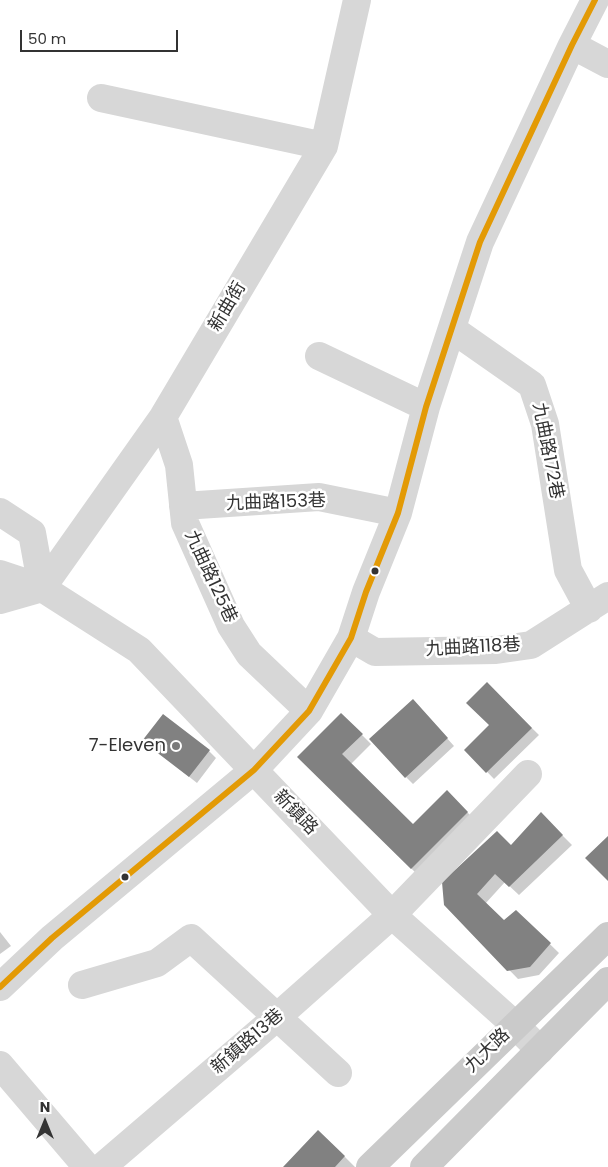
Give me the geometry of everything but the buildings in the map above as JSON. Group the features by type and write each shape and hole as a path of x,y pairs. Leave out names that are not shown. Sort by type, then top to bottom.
{"main road":[{"name":"九大路","path":"370,1167 608,936"},
{"name":"九大路","path":"424,1167 608,981"}],"street":[{"name":"新曲街","path":"42,588 163,417 324,146 357,0"},
{"path":"0,987 52,938 254,770 309,711 351,638 366,592 398,513 426,407 480,242 595,0"},
{"path":"572,45 608,64"},
{"path":"101,98 324,146"},
{"name":"九曲路172巷","path":"452,329 532,385 545,424 568,570 598,603"},
{"path":"319,356 426,407"},
{"name":"九曲路125巷","path":"163,417 179,465 185,523 231,626 249,654 309,711"},
{"name":"九曲路153巷","path":"183,506 319,497 398,513"},
{"path":"0,512 32,533 42,588 0,600"},
{"name":"新鎮路","path":"0,534 16,545 42,588"},
{"name":"新鎮路","path":"0,574 42,588 139,650 392,915 515,1025 540,1050"},
{"name":"九曲路118巷","path":"351,638 375,652 496,650 531,645 598,603"},
{"name":"新鎮路13巷","path":"102,1167 277,1018 392,915 528,774"},
{"path":"82,985 157,963 190,938 338,1072"},
{"path":"0,1065 87,1167"}],"transit line":[{"path":"0,987 52,938 254,770 309,711 351,638 366,592 398,513 426,407 480,242 595,0"}],"place":[{"name":"7-Eleven","path":"176,746"}]}
